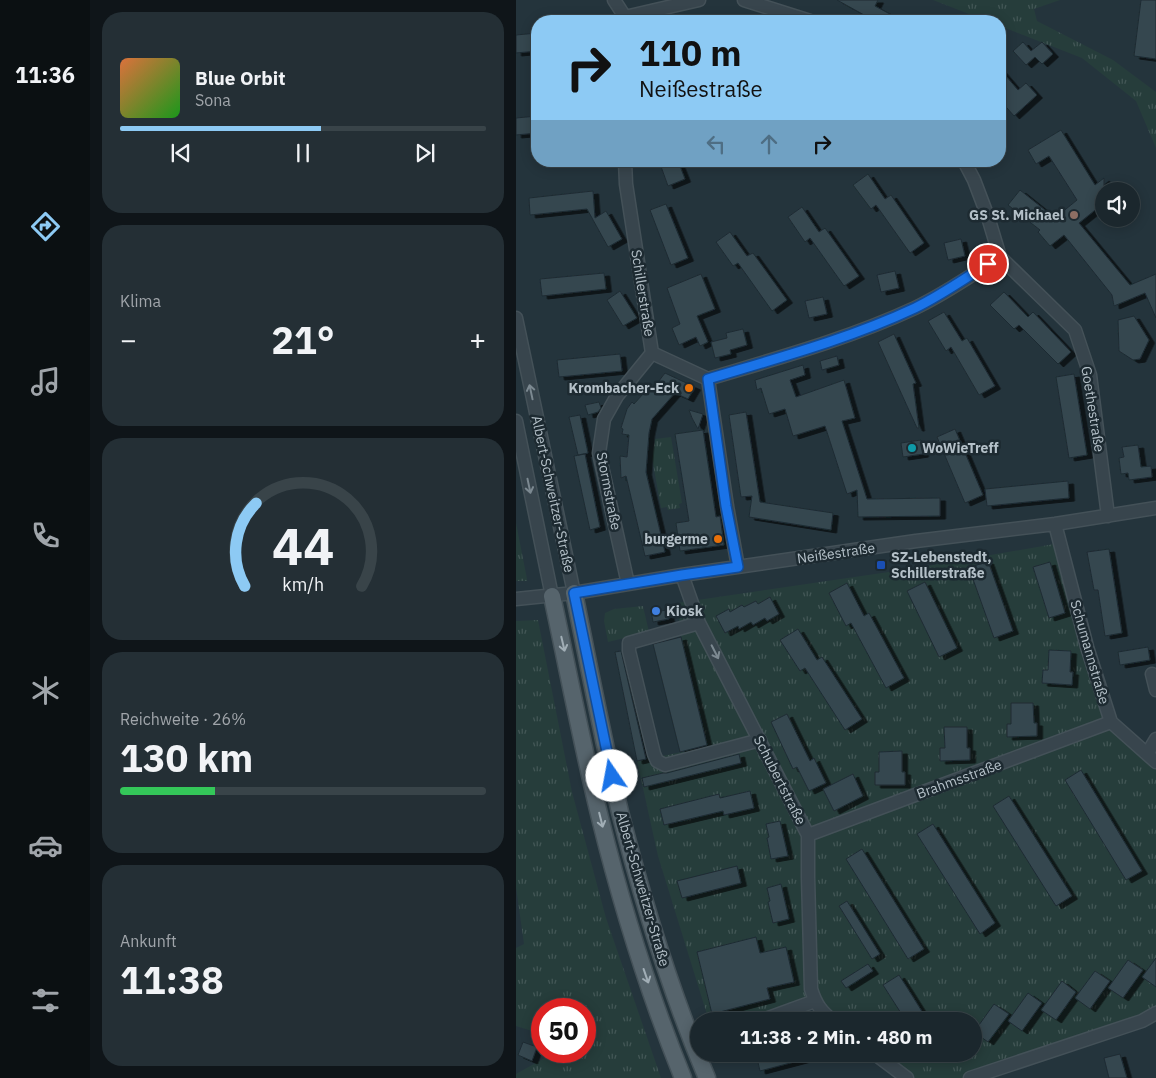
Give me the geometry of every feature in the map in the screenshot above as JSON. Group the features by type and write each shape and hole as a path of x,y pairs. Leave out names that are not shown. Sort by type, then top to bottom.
{"main road":[{"name":"Albert-Schweitzer-Straße","path":"574,593 620,812 664,965 690,1030"},
{"name":"Albert-Schweitzer-Straße","path":"552,596 600,819 642,964 683,1078"},
{"name":"Albert-Schweitzer-Straße","path":"701,1062 706,1078"}],"street":[{"path":"614,0 623,15"},
{"path":"641,15 699,0"},
{"path":"744,0 791,15"},
{"name":"Schillerstraße","path":"625,167 626,184 652,353 708,379"},
{"name":"Goethestraße","path":"967,167 988,217 1000,256 1075,330 1090,375 1108,516"},
{"path":"738,567 726,506 708,379 812,348 867,329 917,307 1000,256"},
{"name":"Albert-Schweitzer-Straße","path":"516,318 574,593"},
{"name":"Stormstraße","path":"628,584 600,452 601,435 604,419 617,396 652,353"},
{"name":"Albert-Schweitzer-Straße","path":"516,421 552,596"},
{"name":"Neißestraße","path":"516,599 574,593 682,575 1055,524 1156,508"},
{"name":"Schumannstraße","path":"1055,524 1087,647 1111,722 1151,758"},
{"name":"Schubertstraße","path":"682,575 699,623 808,834 811,989 815,1001"},
{"path":"699,623 629,643 657,761 665,765 760,740"},
{"path":"1152,674 1156,690"},
{"name":"Brahmsstraße","path":"808,834 1111,722"},
{"path":"1151,758 1156,739"},
{"path":"785,1012 815,1001 823,1012"},
{"path":"970,1078 1142,1021 1156,1013"},
{"path":"673,1053 690,1047"},
{"path":"885,1062 906,1078"}],"green space":[{"path":"933,0 1060,0 1034,9 1037,21 1113,60 1156,92 1156,148 1136,101 1082,58 1006,28 1006,15 972,15"},
{"path":"671,437 682,503 679,504 680,508 668,510 667,507 661,508 652,458 655,439"},
{"path":"516,523 527,579 527,581 516,581"},
{"path":"1060,543 1111,722 1156,762 1156,1013 970,1078 907,1078 886,1062 982,1062 982,1012 825,1012 815,1001 785,1012 706,1012 658,856 637,761 707,747 681,637 677,603 916,568"},
{"path":"643,606 649,632 608,642 604,621 605,613 614,609"},
{"path":"538,620 572,792 606,918 661,1078 516,1078 516,1074 536,1063 596,1063 596,998 531,998 531,1031 516,1026 516,948 524,944 516,887 516,621"}],"building":[{"path":"837,0 878,0 875,6 892,15 864,15"},
{"path":"1141,0 1156,0 1156,59 1134,56"},
{"path":"531,34 531,52 516,53 516,35"},
{"path":"1023,42 1031,51 1042,42 1053,54 1042,64 1035,57 1026,65 1013,51"},
{"path":"1006,76 1018,90 1026,83 1037,95 1014,116 1006,107"},
{"path":"531,117 531,134 516,135 516,118"},
{"path":"1061,130 1095,185 1095,210 1079,223 1130,285 1156,274 1156,318 1145,293 1114,306 1112,295 1064,235 1050,246 1038,232 1040,230 1008,205 1020,190 1055,218 1077,200 1049,156 1036,164 1028,150"},
{"path":"661,167 680,167 685,179 668,186"},
{"path":"868,174 885,199 891,195 924,243 910,253 876,205 871,209 853,185"},
{"path":"593,191 595,218 606,211 622,239 608,247 587,209 530,215 529,198"},
{"path":"666,204 688,258 671,265 650,210"},
{"path":"802,207 819,232 825,228 859,276 844,286 810,238 805,242 788,217"},
{"path":"730,232 747,256 753,253 787,300 772,311 738,263 733,266 716,242"},
{"path":"961,239 965,256 948,260 944,243"},
{"path":"895,271 899,288 881,292 877,275"},
{"path":"604,273 606,289 542,296 540,279"},
{"path":"701,274 715,309 697,316 708,342 700,346 696,337 679,345 672,328 680,324 667,288"},
{"path":"620,291 637,318 623,326 607,300"},
{"path":"1004,292 1028,317 1033,312 1071,352 1058,364 1019,325 1014,329 990,305"},
{"path":"823,297 827,314 809,318 805,301"},
{"path":"944,312 962,341 967,338 995,386 979,395 951,347 946,351 928,321"},
{"path":"1134,316 1149,340 1140,359 1133,360 1119,351 1118,320"},
{"path":"743,329 747,345 730,350 731,354 715,358 711,342 727,338 726,333"},
{"path":"894,334 916,383 913,384 919,428 917,428 878,342"},
{"path":"620,354 622,371 559,377 557,360"},
{"path":"837,356 839,365 822,370 820,361"},
{"path":"803,365 805,375 790,380 796,397 844,380 855,418 842,421 867,499 940,498 940,516 858,517 857,490 847,494 825,426 793,436 785,409 769,414 761,388 757,390 755,380"},
{"path":"665,373 695,387 688,399 675,393 652,419 646,472 665,552 645,556 626,476 621,478 620,456 627,457 629,435 622,434 623,429 621,428 627,409 632,402 634,404 652,384 655,386"},
{"path":"1074,374 1087,455 1069,458 1056,377"},
{"path":"599,402 601,408 598,412 588,415 585,405"},
{"path":"689,410 703,414 698,429 692,418"},
{"path":"746,412 760,502 833,513 831,530 749,517 752,496 741,497 729,415"},
{"path":"580,415 588,453 578,455 569,417"},
{"path":"955,429 983,495 965,503 937,437"},
{"path":"703,430 716,517 720,516 724,545 680,551 676,523 689,521 675,434"},
{"name":"WoWieTreff","path":"921,440 923,454 903,457 901,443"},
{"path":"1138,445 1141,467 1151,466 1152,477 1129,480 1128,473 1121,474 1119,458 1124,457 1122,447"},
{"path":"585,454 600,527 590,530 574,456"},
{"path":"1068,481 1069,498 987,506 985,489"},
{"path":"1109,549 1122,633 1105,636 1098,590 1094,590 1087,552"},
{"path":"988,561 1013,631 994,638 969,568"},
{"path":"1050,562 1065,613 1049,618 1033,567"},
{"path":"925,582 957,648 939,657 907,591"},
{"path":"847,583 864,616 869,613 904,678 886,688 851,623 846,626 829,593"},
{"path":"770,597 779,614 767,621 765,618 753,625 751,622 739,629 738,626 725,633 716,616 729,609 730,612 742,605 744,607 756,601 758,604"},
{"path":"660,608 660,611 668,610 669,619 653,622 651,610"},
{"path":"798,629 817,660 822,657 862,719 845,730 805,668 800,671 780,640"},
{"path":"681,637 707,745 680,752 653,644"},
{"path":"1148,647 1150,660 1120,665 1118,652"},
{"path":"1049,650 1071,651 1070,672 1073,672 1072,685 1042,683 1043,670 1048,670"},
{"path":"621,651 646,759 637,761 615,652"},
{"path":"1011,703 1033,703 1034,723 1037,723 1037,736 1007,737 1007,724 1011,724"},
{"path":"787,714 810,761 814,758 826,783 809,791 797,767 793,769 771,722"},
{"path":"944,727 967,727 967,748 970,748 970,760 940,761 940,748 945,748"},
{"path":"902,751 902,772 905,772 905,785 875,785 875,772 879,772 879,752"},
{"path":"739,754 741,763 644,787 642,778"},
{"path":"1081,770 1142,871 1126,880 1065,780"},
{"path":"853,774 863,796 834,811 823,789"},
{"path":"750,791 754,808 724,815 723,811 664,825 660,809 719,794 720,798"},
{"path":"1009,796 1072,896 1056,906 993,806"},
{"path":"780,821 788,856 771,859 766,824"},
{"path":"933,824 995,923 980,934 917,834"},
{"path":"862,849 924,949 908,959 846,859"},
{"path":"737,866 741,883 682,898 677,881"},
{"path":"781,884 789,919 773,923 767,888"},
{"path":"847,901 880,954 872,959 839,906"},
{"path":"756,937 760,953 786,947 794,982 767,988 770,999 720,1012 712,1012 697,952"},
{"path":"1156,958 1156,987 1142,977"},
{"path":"1128,960 1143,970 1123,998 1108,988"},
{"path":"868,964 873,971 846,988 841,981"},
{"path":"1095,971 1110,981 1090,1009 1075,998"},
{"path":"899,975 922,1012 900,1012 883,985"},
{"path":"1062,981 1076,992 1056,1020 1041,1010"},
{"path":"1028,993 1042,1003 1022,1031 1008,1021"},
{"path":"994,1004 1009,1014 988,1042 982,1038 982,1021"},
{"path":"523,1042 531,1045 531,1061 518,1055"},
{"path":"1120,1054 1127,1078 1109,1078 1104,1058"},
{"path":"758,1062 794,1062 760,1071"}],"place":[{"name":"GS St. Michael","path":"1074,215"},
{"name":"Krombacher-Eck","path":"689,388"},
{"name":"WoWieTreff","path":"912,448"},
{"name":"burgerme","path":"718,539"},
{"name":"SZ-Lebenstedt, Schillerstraße","path":"881,565"},
{"name":"Kiosk","path":"656,611"}],"route":[{"path":"612,776 574,593 738,567 726,506 708,379 812,348 867,329 917,307 988,264"}]}
